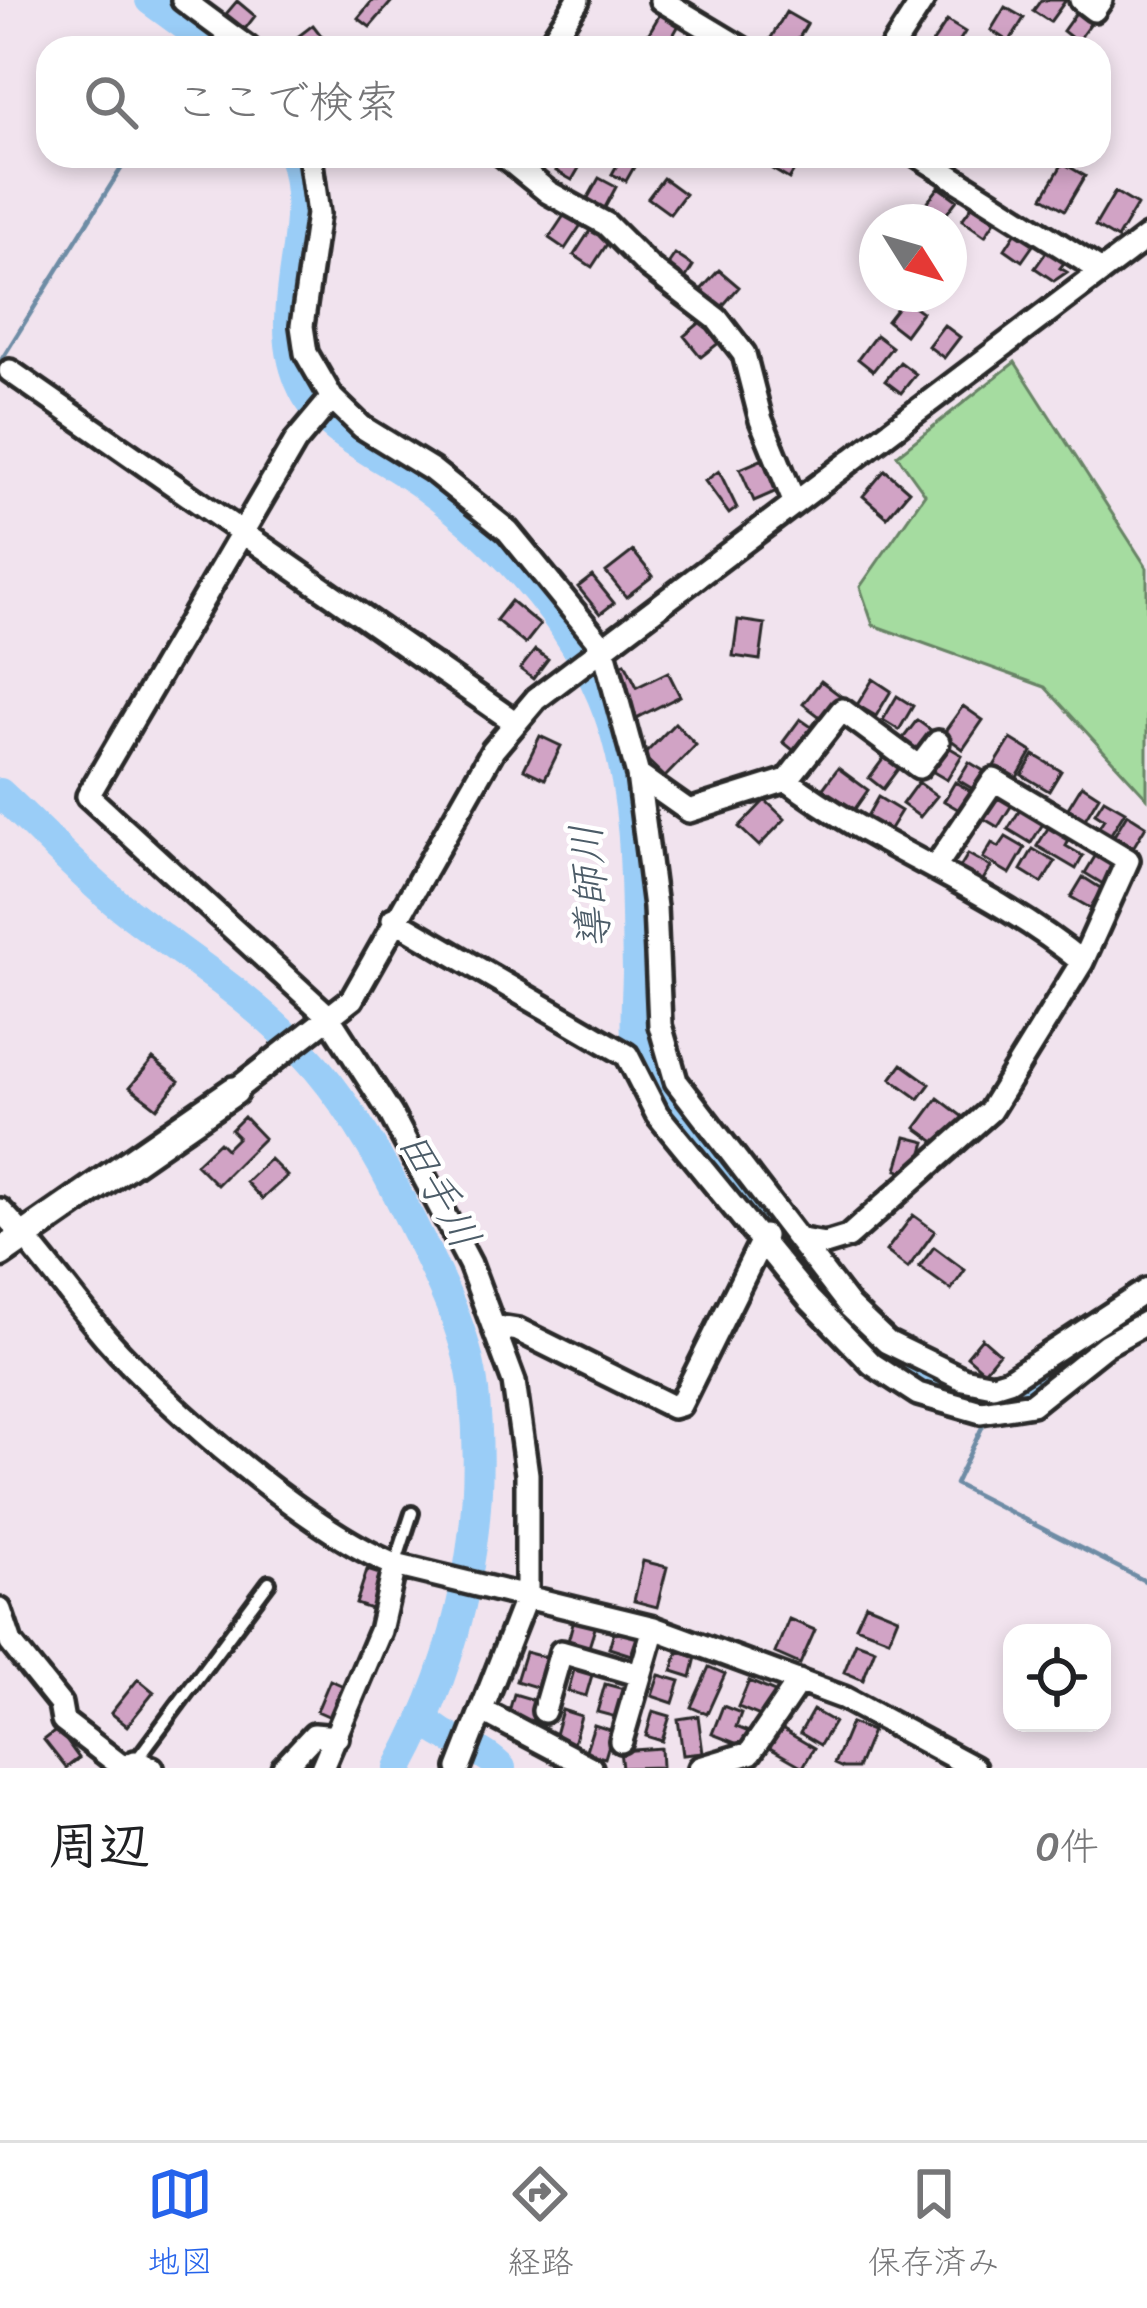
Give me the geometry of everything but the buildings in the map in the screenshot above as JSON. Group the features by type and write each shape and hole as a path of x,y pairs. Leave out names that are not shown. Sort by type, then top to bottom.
{"street":[{"path":"555,36 578,0"},
{"path":"661,0 721,36"},
{"path":"900,36 923,0"},
{"path":"1081,0 1094,10 1101,0"},
{"path":"198,4 234,36"},
{"path":"312,168 319,214 302,326 306,352 332,398 362,428 431,470 508,530 603,647 638,775 666,1058 694,1111 850,1306 887,1342 936,1370 993,1384 1036,1365 1147,1290"},
{"path":"519,168 548,192 606,224 648,266 717,319 744,354 761,420 794,501"},
{"path":"938,168 1098,269"},
{"path":"0,1253 234,1091 352,999 494,749 573,669 1147,236"},
{"path":"10,371 516,722"},
{"path":"332,398 304,426 88,796 328,1016 365,1070 457,1231 514,1382 527,1474 521,1593 460,1767"},
{"path":"638,775 688,811 787,780 842,710 919,767 938,742"},
{"path":"787,780 858,830 936,866 1082,962"},
{"path":"762,1239 797,1234 825,1244 848,1237 978,1124 1010,1085 1082,962 1128,860 994,780 936,866"},
{"path":"393,920 627,1055 658,1114 762,1239 872,1364 918,1394 991,1412 1046,1396 1106,1345 1147,1322"},
{"path":"0,1210 109,1340 211,1435 328,1529 399,1565 654,1628 799,1681 894,1721 974,1768"},
{"path":"493,1326 518,1330 673,1407 680,1406 762,1239"},
{"path":"322,1768 380,1631 399,1565"},
{"path":"0,1610 10,1643 60,1705 64,1721 124,1768 144,1765"},
{"path":"621,1741 654,1628"},
{"path":"544,1711 561,1652 640,1676"},
{"path":"700,1768 750,1753 799,1681"},
{"path":"479,1720 591,1768"},
{"path":"283,1768 314,1735 337,1737"}],"lane":[{"path":"399,1565 412,1513"},
{"path":"144,1765 269,1582"}],"green space":[{"path":"1015,362 1147,568 1147,798 1045,687 873,625 860,587 925,494 897,455"}],"waterway":[{"name":"導師川","path":"150,0 200,36"},
{"path":"0,362 121,168"},
{"name":"導師川","path":"295,168 300,215 289,332 303,389 325,419 423,485 513,564 563,626 601,696 615,733 632,821 637,1046 645,1074 667,1108 855,1331 902,1371 941,1392 974,1398 1005,1392 1147,1306"},
{"name":"田手川","path":"0,793 103,892 259,1011 319,1071 376,1155 450,1303 474,1391 477,1489 473,1537 454,1632 439,1679 399,1768"},
{"path":"986,1419 955,1484 1147,1582"},
{"path":"424,1719 501,1768"}]}
